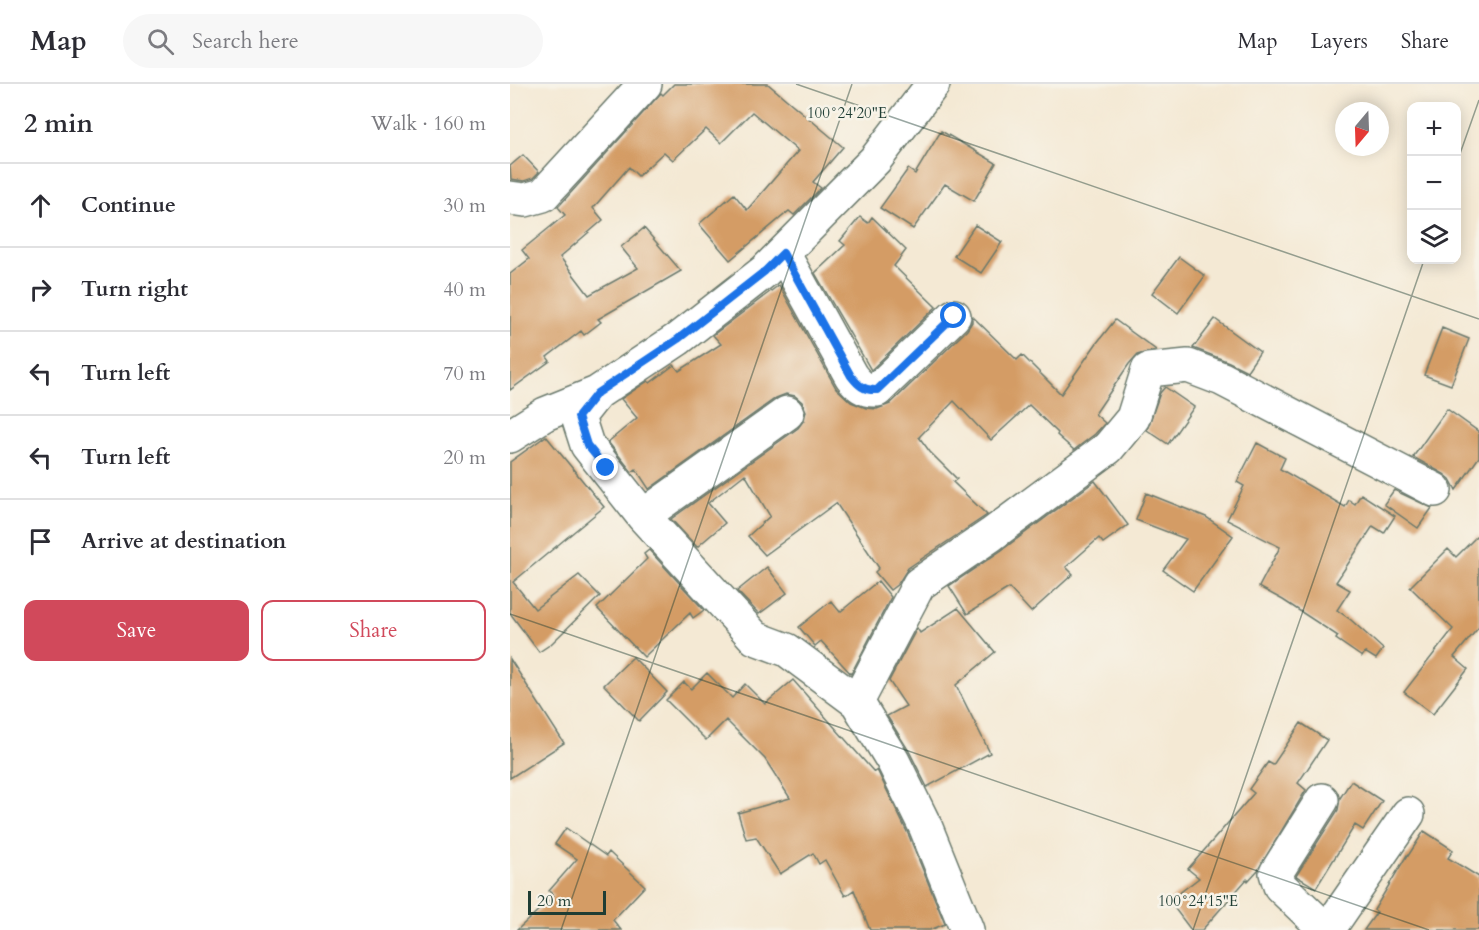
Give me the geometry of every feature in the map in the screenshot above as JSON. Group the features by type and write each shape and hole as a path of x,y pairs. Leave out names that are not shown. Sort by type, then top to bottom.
{"street":[{"path":"510,198 525,200 543,195 645,84"},
{"path":"510,435 545,414 597,393 678,339 765,271 874,160 933,84"},
{"path":"783,253 851,376 864,389 877,390 954,316"},
{"path":"857,702 919,584 991,535 1108,448 1132,418 1148,370 1188,366 1222,379 1435,490"},
{"path":"597,393 578,417 587,445 644,516 755,638 787,650 857,702 893,761 926,828 967,930"},
{"path":"644,516 787,413"},
{"path":"1322,800 1276,873 1280,886 1327,930 1407,814"}],"building":[{"path":"674,84 768,84 843,147 813,182 821,188 794,215 789,211 730,260 699,224 734,194 747,210 798,151 752,112 721,143 706,129 673,160 664,152 638,176 629,167 593,208 603,220 560,257 589,295 638,268 621,247 644,228 681,271 598,319 601,322 584,335 581,331 547,357 550,361 510,390 510,274 529,259 522,250 565,215 558,207 661,93 663,95"},
{"path":"941,131 996,163 974,201 945,184 913,229 880,208 908,169 915,174"},
{"path":"523,155 539,172 533,178 524,181 511,179 510,166"},
{"path":"860,217 868,223 872,217 906,250 894,266 936,307 871,370 815,273 845,245 840,241"},
{"path":"975,225 1002,242 981,273 954,256"},
{"path":"1179,257 1205,276 1178,313 1152,293"},
{"path":"779,285 836,388 851,402 866,408 877,409 890,404 967,330 972,322 972,316 1017,360 1022,355 1061,394 1115,320 1156,350 1137,355 1129,364 1095,414 1105,423 1074,450 1029,405 991,440 954,401 919,437 930,452 957,479 953,482 987,515 908,568 898,584 890,590 875,572 879,568 836,503 765,555 748,536 770,516 745,474 708,503 725,523 697,547 671,519 798,428 804,420 806,411 802,402 795,396 786,394 776,398 649,489 636,469 632,472 608,442 637,418 621,399 648,381 650,383 674,365 679,371 721,344 713,335"},
{"path":"1215,319 1260,352 1247,371 1193,348"},
{"path":"1442,328 1469,339 1451,385 1424,375"},
{"path":"1165,387 1194,407 1168,444 1147,430 1160,393"},
{"path":"1447,409 1479,432 1479,457 1456,490 1444,474 1413,457"},
{"path":"546,436 604,507 513,582 535,609 579,575 600,596 551,644 539,652 510,613 510,462"},
{"path":"1257,443 1285,458 1280,469 1345,507 1349,500 1355,504 1361,494 1395,516 1384,533 1373,526 1336,582 1350,590 1337,610 1383,649 1376,659 1365,652 1362,657 1336,639 1338,636 1259,587 1280,547 1227,520 1244,486 1237,482"},
{"path":"1095,481 1128,525 1103,543 1099,538 1066,567 1073,574 1031,612 1009,588 967,614 949,586"},
{"path":"1394,490 1432,508 1418,528 1384,504"},
{"path":"1146,493 1206,517 1233,536 1193,591 1163,570 1186,539 1136,520"},
{"path":"1479,534 1479,627 1454,657 1468,669 1433,714 1404,692 1453,629 1410,587 1448,549 1456,557"},
{"path":"649,550 704,610 693,618 690,613 644,657 597,608 647,559 644,554"},
{"path":"767,567 787,593 759,614 737,591"},
{"path":"878,581 891,597 851,674 821,641 815,646 799,627 831,601 840,612"},
{"path":"958,608 995,652 956,685 990,753 927,787 909,751 887,716 906,706 889,681 917,628 920,633"},
{"path":"633,657 667,692 639,721 604,685"},
{"path":"510,659 564,743 510,778"},
{"path":"707,673 732,698 745,684 765,704 793,680 874,772 877,770 909,836 945,924 930,930 870,930 854,890 845,896 825,860 819,864 813,853 780,874 756,837 746,839 738,813 790,798 765,759 726,720 706,740 666,700 684,682 691,689"},
{"path":"1301,723 1327,740 1298,783 1306,790 1258,870 1248,881 1247,879 1202,930 1191,930 1169,901 1199,878 1188,869 1254,793 1249,789 1268,762 1273,765"},
{"path":"1351,781 1382,801 1363,830 1355,825 1316,888 1296,876 1338,810 1340,798"},
{"path":"566,828 606,856 609,852 645,886 613,920 621,930 517,930 554,896 549,891 577,859 555,844"},
{"path":"1424,831 1453,850 1448,858 1479,877 1479,930 1364,930 1377,912 1374,910 1407,855"}],"route":[{"path":"606,468 587,445 578,417 597,393 678,339 765,271 783,253 851,376 864,389 877,390 954,316"}]}
